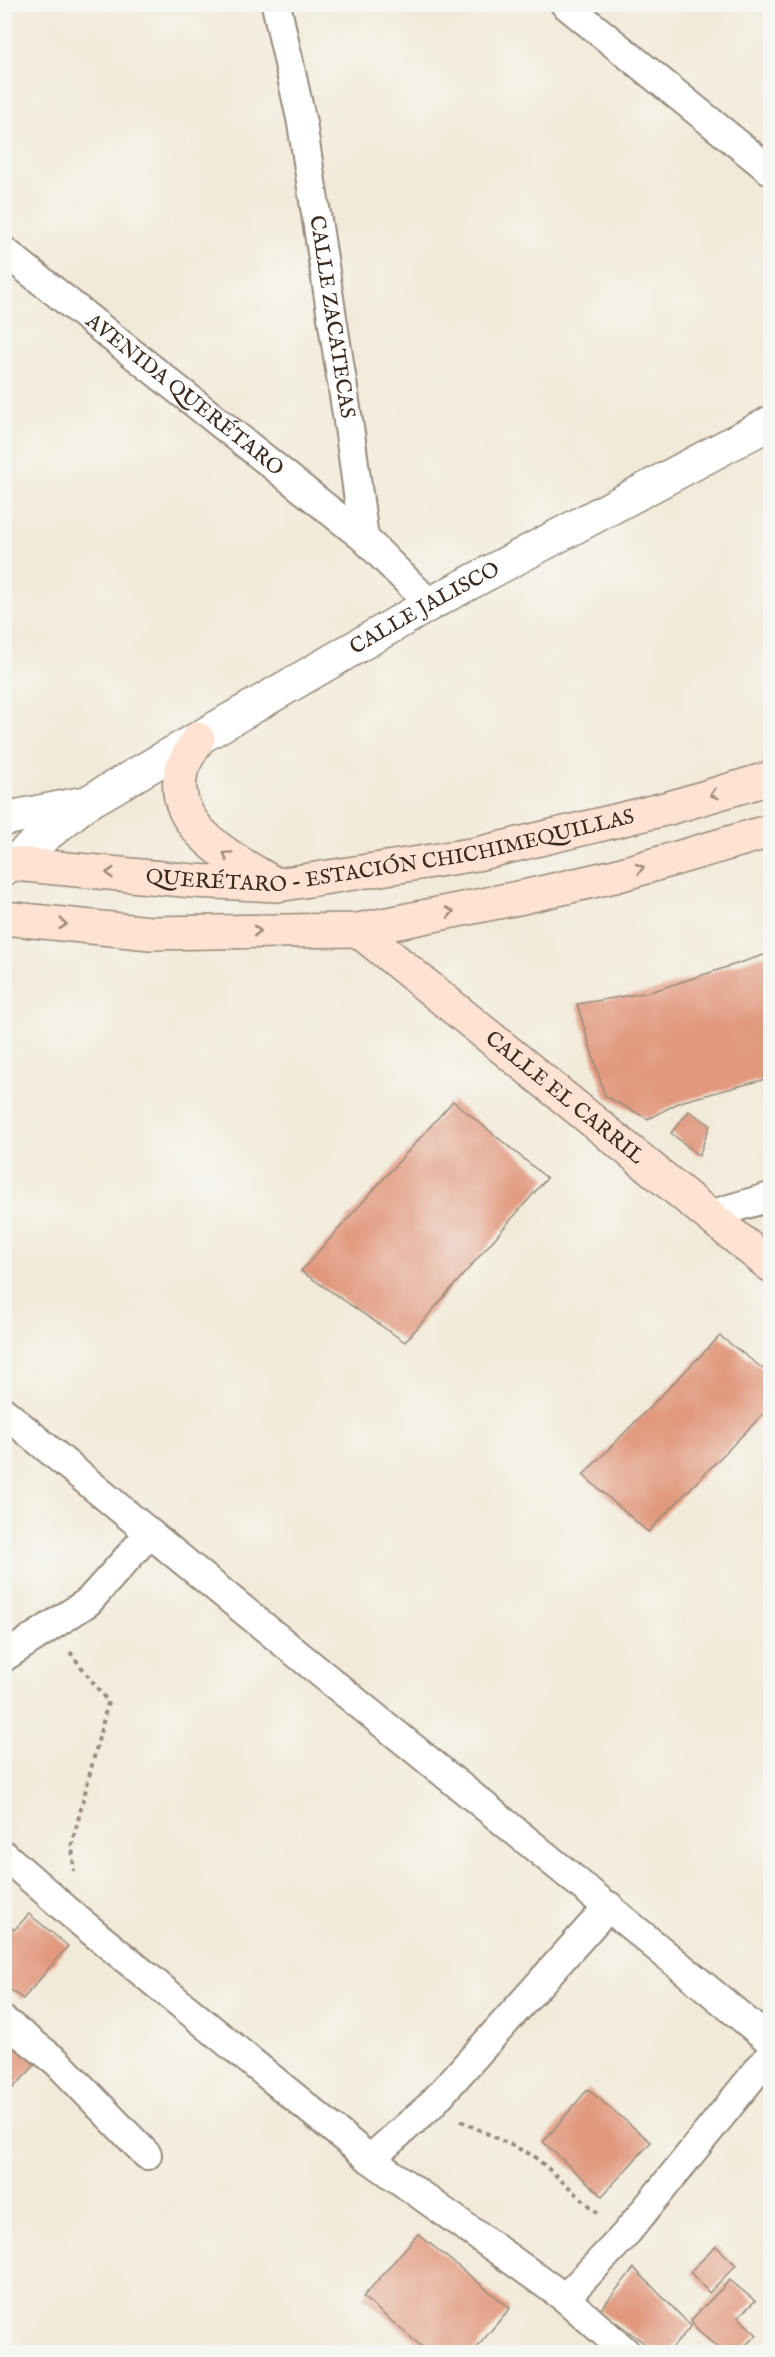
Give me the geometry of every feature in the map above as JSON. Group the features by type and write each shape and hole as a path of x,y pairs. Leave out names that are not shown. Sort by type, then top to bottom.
{"main road":[{"path":"198,739 181,770 179,795 196,828 223,853 277,885"},
{"name":"QUERÉTARO - ESTACIÓN CHICHIMEQUILLAS","path":"6,866 193,881 277,885 477,854 669,808 771,778"},
{"path":"4,918 150,933 358,930 523,897 603,878 771,831"},
{"name":"CALLE EL CARRIL","path":"358,930 771,1264"}],"street":[{"name":"CALLE ZACATECAS","path":"276,4 302,123 347,411 364,538"},
{"path":"565,4 771,170"},
{"name":"AVENIDA QUERÉTARO","path":"4,250 364,538"},
{"name":"CALLE JALISCO","path":"6,866 85,804 429,604 771,423"},
{"path":"364,538 429,604"},
{"name":"CALLE JALISCO","path":"4,819 85,804"},
{"path":"709,1215 771,1197"},
{"path":"4,1412 771,2041"},
{"path":"4,1657 87,1602 149,1533"},
{"path":"4,1855 77,1919 370,2159 565,2298 626,2352"},
{"path":"370,2159 430,2106 609,1906"},
{"path":"4,2021 57,2062 147,2155"},
{"path":"565,2298 624,2236 771,2055"}],"path":[{"path":"50,1626 108,1702 72,1844 77,1919"},
{"path":"430,2106 534,2156 624,2236"}],"building":[{"path":"770,953 770,1078 680,1102 648,1119 605,1096 577,1004 650,992"},
{"path":"453,1101 547,1178 405,1342 301,1271"},
{"path":"689,1111 710,1125 699,1156 671,1133"},
{"path":"720,1336 770,1374 770,1407 648,1532 583,1475"},
{"path":"29,1914 68,1946 23,1999 4,1985 4,1921 14,1930"},
{"path":"4,2028 41,2059 11,2090 4,2085"},
{"path":"588,2089 651,2142 602,2196 543,2142"},
{"path":"418,2234 510,2308 473,2352 428,2352 363,2297"},
{"path":"716,2246 736,2265 709,2293 690,2272"},
{"path":"634,2268 691,2326 669,2352 656,2352 600,2310"},
{"path":"730,2280 755,2301 738,2317 757,2335 738,2352 723,2352 697,2330 691,2320"}]}
